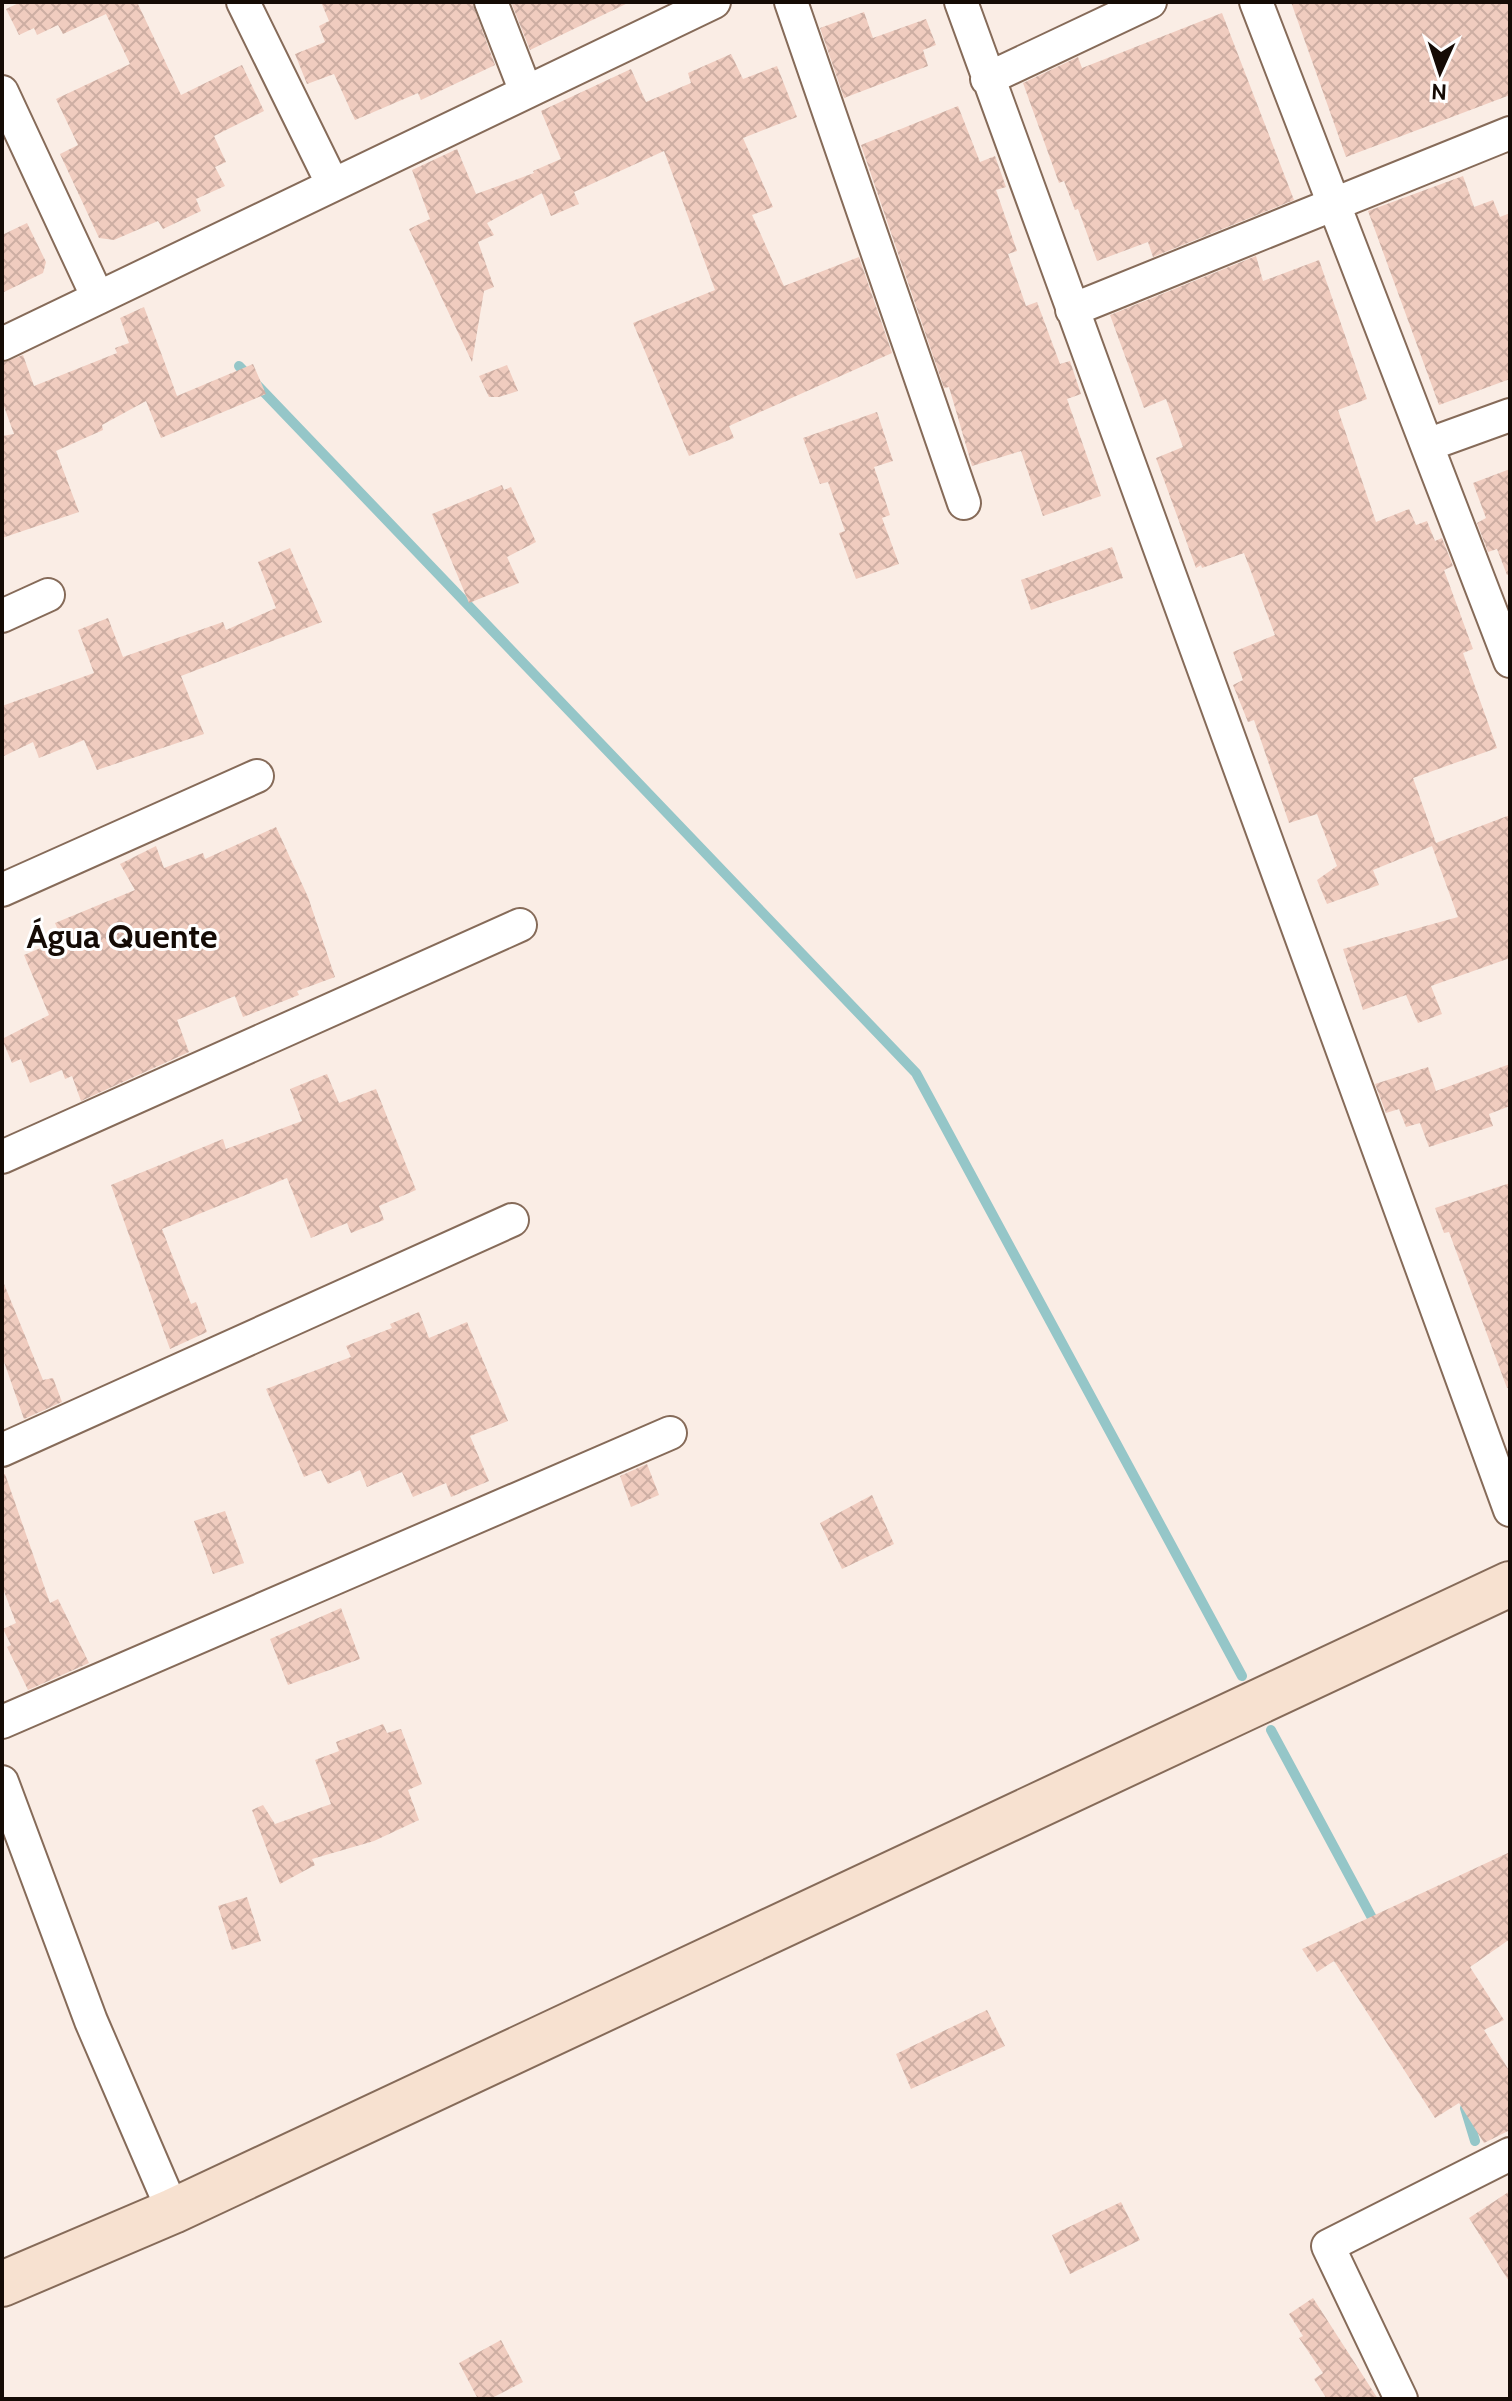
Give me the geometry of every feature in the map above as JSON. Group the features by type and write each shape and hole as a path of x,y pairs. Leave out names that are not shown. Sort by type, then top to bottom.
{"main road":[{"path":"2,2284 173,2211 1510,1584"}],"street":[{"path":"243,2 333,185"},
{"path":"491,2 526,92"},
{"path":"2,344 714,2"},
{"path":"791,2 964,503"},
{"path":"961,2 1510,1510"},
{"path":"987,79 1150,2"},
{"path":"1256,2 1510,661"},
{"path":"2,92 98,298"},
{"path":"1072,310 1510,133"},
{"path":"1427,445 1510,415"},
{"path":"2,616 48,595"},
{"path":"2,890 257,776"},
{"path":"2,1157 520,925"},
{"path":"2,1450 512,1220"},
{"path":"2,1722 670,1433"},
{"path":"2,1782 91,2021 173,2211"},
{"path":"1401,2399 1328,2246 1510,2154"}],"building":[{"path":"21,2 137,2 181,95 242,65 264,111 214,136 226,162 215,167 225,186 196,199 201,211 163,229 158,221 114,240 99,238 60,154 78,145 56,99 130,64 106,14 63,34 58,25 37,35 34,28 19,35 6,9"},
{"path":"321,2 472,2 495,65 421,100 418,93 355,120 334,74 307,84 295,54 325,42 319,26 329,21"},
{"path":"511,2 630,2 530,50"},
{"path":"1291,2 1510,2 1510,95 1346,157"},
{"path":"864,12 873,38 926,19 936,45 923,50 928,66 844,98 820,28"},
{"path":"1222,13 1294,200 1153,257 1148,242 1097,261 1078,209 1075,210 1064,181 1059,183 1023,83 1078,57 1082,68"},
{"path":"731,54 743,79 777,66 797,117 743,138 773,207 752,215 784,286 859,257 892,353 729,426 734,438 689,456 633,323 715,290 664,151 574,192 579,204 551,216 542,193 487,223 494,235 478,242 494,287 484,291 472,362 409,229 430,219 412,170 457,149 476,194 534,173 561,159 541,111 631,69 646,102 691,83 688,73"},
{"path":"958,106 980,162 995,156 1006,187 996,190 1017,251 1008,254 1026,306 1037,302 1060,364 1070,361 1081,394 1067,399 1101,496 1043,516 1021,451 972,466 949,387 944,388 861,145"},
{"path":"1463,176 1474,207 1493,200 1500,217 1510,213 1510,379 1439,405 1368,211"},
{"path":"27,223 46,262 43,273 2,293 2,235"},
{"path":"1256,256 1263,281 1319,260 1367,399 1338,410 1376,522 1409,509 1416,525 1427,521 1435,541 1442,538 1453,566 1444,570 1473,649 1463,653 1497,748 1413,778 1436,843 1510,815 1510,958 1431,986 1442,1014 1418,1023 1406,995 1363,1010 1343,949 1458,917 1432,846 1373,870 1379,885 1327,904 1317,880 1337,866 1317,814 1289,823 1254,720 1248,722 1233,685 1243,680 1233,652 1275,635 1244,553 1196,568 1156,458 1183,447 1166,399 1144,408 1110,315"},
{"path":"144,307 177,396 253,364 266,394 161,438 146,401 102,425 103,430 56,451 79,512 2,538 2,436 14,434 2,401 2,363 23,355 34,386 117,353 115,348 129,343 120,318"},
{"path":"507,365 518,391 489,397 479,376"},
{"path":"877,412 893,461 874,467 890,515 882,518 899,564 856,579 839,533 845,531 828,482 820,484 803,438"},
{"path":"1510,469 1510,575 1507,575 1497,549 1488,552 1477,523 1486,518 1473,483"},
{"path":"502,485 504,490 511,487 536,542 507,557 519,583 469,603 432,514"},
{"path":"1112,547 1123,578 1031,610 1021,580"},
{"path":"290,548 322,622 181,676 204,734 97,770 84,740 39,758 33,742 2,757 2,706 94,673 78,630 108,618 123,657 223,622 226,630 276,608 258,562"},
{"path":"276,827 308,897 335,977 243,1017 235,996 177,1020 189,1052 81,1101 72,1076 65,1079 62,1070 30,1083 21,1059 12,1063 2,1039 49,1015 24,955 62,939 55,923 135,890 120,864 156,846 164,868 203,853 205,859"},
{"path":"1510,1064 1510,1106 1489,1114 1493,1126 1429,1147 1420,1123 1406,1127 1399,1109 1386,1113 1375,1084 1428,1067 1436,1091"},
{"path":"327,1074 339,1103 376,1089 416,1190 379,1206 384,1220 351,1233 347,1223 311,1238 287,1178 162,1229 191,1304 196,1302 207,1332 170,1349 111,1185 223,1139 226,1149 302,1121 290,1089"},
{"path":"1510,1183 1510,1387 1507,1388 1449,1232 1444,1233 1435,1208"},
{"path":"2,1279 43,1380 53,1378 62,1402 24,1419 2,1356"},
{"path":"419,1312 429,1338 467,1322 508,1421 470,1436 489,1481 451,1497 446,1483 413,1497 402,1472 367,1487 360,1470 328,1484 321,1470 304,1477 266,1389 351,1357 346,1346 392,1328 390,1324"},
{"path":"647,1464 659,1495 631,1507 620,1476"},
{"path":"2,1474 5,1474 50,1603 58,1599 89,1663 28,1690 7,1647 11,1645 3,1629 16,1623 2,1586"},
{"path":"872,1495 894,1544 842,1569 820,1523"},
{"path":"225,1511 244,1563 213,1574 194,1521"},
{"path":"341,1608 360,1659 288,1685 270,1639"},
{"path":"383,1724 387,1733 401,1729 422,1784 408,1790 419,1820 374,1841 312,1859 315,1865 280,1884 252,1810 263,1805 275,1824 331,1804 315,1760 339,1751 336,1742"},
{"path":"1510,1852 1510,1939 1470,1967 1504,2020 1484,2030 1510,2072 1510,2130 1484,2143 1459,2103 1435,2118 1334,1961 1317,1972 1302,1949"},
{"path":"247,1897 261,1941 232,1950 218,1906"},
{"path":"987,2010 1005,2046 911,2089 896,2054"},
{"path":"1510,2191 1510,2283 1469,2218"},
{"path":"1121,2202 1140,2240 1070,2274 1052,2235"},
{"path":"1313,2298 1378,2399 1327,2399 1314,2379 1323,2373 1299,2338 1303,2336 1289,2314"},
{"path":"501,2340 523,2382 490,2399 478,2399 459,2363"}],"waterway":[{"path":"239,366 916,1073 1242,1676"},
{"path":"1271,1730 1378,1929"},
{"path":"1465,2108 1475,2141"}],"district":[{"name":"Água Quente","path":"122,936"}]}
